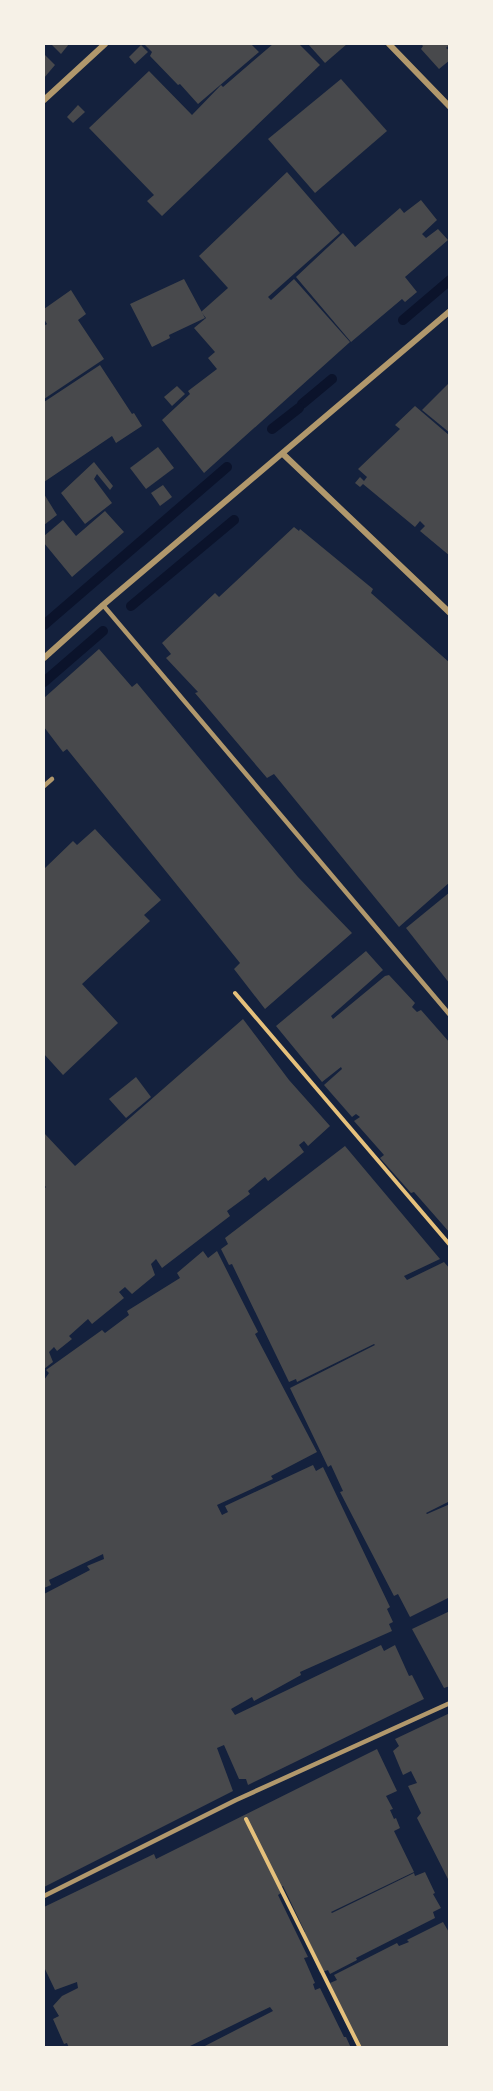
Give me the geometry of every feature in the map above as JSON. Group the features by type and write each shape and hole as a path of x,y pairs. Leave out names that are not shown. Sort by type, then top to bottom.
{"street":[{"path":"44,99 105,44"},
{"path":"389,44 450,107"},
{"path":"44,658 103,605 450,311"},
{"path":"283,454 450,613"}],"lane":[{"path":"103,605 450,1015"},
{"path":"44,786 52,779"},
{"path":"44,1896 236,1800 450,1703"}],"path":[{"path":"235,993 450,1245"},
{"path":"236,1800 360,2048"}],"building":[{"path":"51,44 69,44 61,54"},
{"path":"144,44 251,44 259,52 198,104 150,56 152,52"},
{"path":"273,44 299,44 320,65 162,216 147,201 154,195 89,128 149,71 192,115 221,85 223,87"},
{"path":"308,44 347,44 325,63"},
{"path":"421,44 450,44 446,48 450,51 450,60 439,69 421,49 423,46"},
{"path":"141,45 148,52 135,64 129,57"},
{"path":"44,54 55,65 44,78"},
{"path":"341,79 387,131 315,193 268,139"},
{"path":"78,105 85,112 73,123 67,117"},
{"path":"287,172 340,233 268,297 271,300 294,279 350,342 204,473 162,420 190,394 188,391 217,369 208,358 215,352 194,328 206,318 201,312 228,288 199,256"},
{"path":"421,200 437,220 422,234 426,238 438,229 448,240 405,277 417,292 405,302 402,299 351,342 296,277 343,233 355,247 400,208 404,213"},
{"path":"184,279 205,318 169,335 170,338 152,347 130,304"},
{"path":"71,290 86,314 78,320 104,359 44,399 44,326 47,324 44,319 44,309"},
{"path":"100,365 142,426 116,443 112,436 44,482 44,402"},
{"path":"450,382 450,433 422,410"},
{"path":"177,386 185,394 172,406 164,397"},
{"path":"415,406 450,436 450,556 420,531 425,526 420,521 415,527 363,484 360,487 355,483 360,477 364,481 367,477 358,469 400,429 395,425"},
{"path":"158,447 174,468 146,489 130,468"},
{"path":"94,462 113,486 110,490 97,474 94,479 112,503 85,524 61,493"},
{"path":"163,485 172,497 160,506 151,493"},
{"path":"44,494 57,515 44,525"},
{"path":"105,511 124,532 72,577 44,543 44,536 63,520 76,536"},
{"path":"294,527 299,531 300,529 373,589 371,593 450,663 450,882 399,927 274,774 267,778 195,693 198,692 166,658 171,654 162,643 215,593 219,597"},
{"path":"99,649 132,687 137,683 298,877 352,933 265,1009 234,969 240,963 67,749 63,752 44,727 44,698"},
{"path":"95,829 161,900 144,915 150,921 82,984 118,1023 63,1075 44,1054 44,869 73,841 77,845"},
{"path":"450,892 450,984 406,928"},
{"path":"366,951 383,970 331,1016 333,1019 389,975 415,1003 412,1007 417,1012 421,1010 450,1043 450,1233 380,1158 384,1155 354,1121 360,1117 356,1114 352,1117 324,1085 342,1069 341,1067 322,1082 276,1026"},
{"path":"243,1019 289,1080 330,1126 308,1146 304,1141 299,1145 304,1152 268,1181 265,1177 248,1191 250,1194 227,1211 230,1216 162,1268 156,1259 151,1264 155,1275 132,1294 125,1287 119,1292 124,1298 92,1324 88,1319 69,1336 72,1339 57,1351 54,1347 49,1352 53,1362 44,1369 44,1189 46,1187 44,1185 44,1133 75,1166"},
{"path":"136,1077 151,1097 126,1118 109,1099"},
{"path":"345,1146 440,1259 404,1276 407,1280 444,1262 450,1269 450,1501 426,1513 450,1504 450,1597 410,1617 398,1594 394,1596 340,1492 343,1491 331,1465 328,1467 290,1388 375,1345 297,1382 296,1379 289,1382 232,1264 229,1265 221,1249 228,1244 225,1238"},
{"path":"203,1251 208,1258 217,1251 258,1332 255,1334 317,1452 271,1476 273,1479 217,1505 222,1515 228,1512 225,1506 313,1465 316,1471 323,1467 390,1607 387,1609 393,1622 389,1624 392,1631 300,1672 301,1675 254,1701 252,1697 231,1709 235,1715 381,1645 384,1651 395,1645 409,1676 412,1675 424,1699 248,1785 246,1779 239,1779 224,1745 217,1748 233,1791 44,1887 44,1594 90,1570 87,1566 104,1559 103,1554 49,1580 51,1585 44,1588 44,1380 49,1373 46,1370 102,1330 105,1333 129,1315 127,1311 180,1278 177,1273"},
{"path":"450,1611 450,1686 444,1688 412,1629"},
{"path":"450,1713 450,1883 417,1818 421,1813 408,1786 417,1783 411,1771 403,1775 393,1751 399,1746 395,1739"},
{"path":"377,1749 397,1791 386,1796 393,1809 390,1810 400,1828 394,1831 414,1872 331,1912 414,1873 415,1876 425,1872 441,1908 433,1912 435,1918 356,1958 357,1960 330,1974 328,1970 320,1973 302,1933 305,1932 283,1886 279,1888 281,1893 278,1895 308,1957 304,1958 315,1983 313,1984 315,1990 320,1988 351,2048 201,2048 273,2011 270,2007 186,2048 69,2048 67,2043 64,2044 53,2019 59,2016 53,2006 62,1996 78,1988 77,1982 55,1990 44,1967 44,1907 154,1854 156,1859"},
{"path":"443,1922 450,1934 450,2048 359,2048 330,1983 337,1980 334,1975 397,1943 399,1946 409,1942 407,1940"}],"waterway":[{"path":"403,320 450,280"},
{"path":"302,404 332,379"},
{"path":"272,429 299,408"},
{"path":"44,625 227,467"},
{"path":"131,606 234,520"},
{"path":"44,682 103,631"}]}
